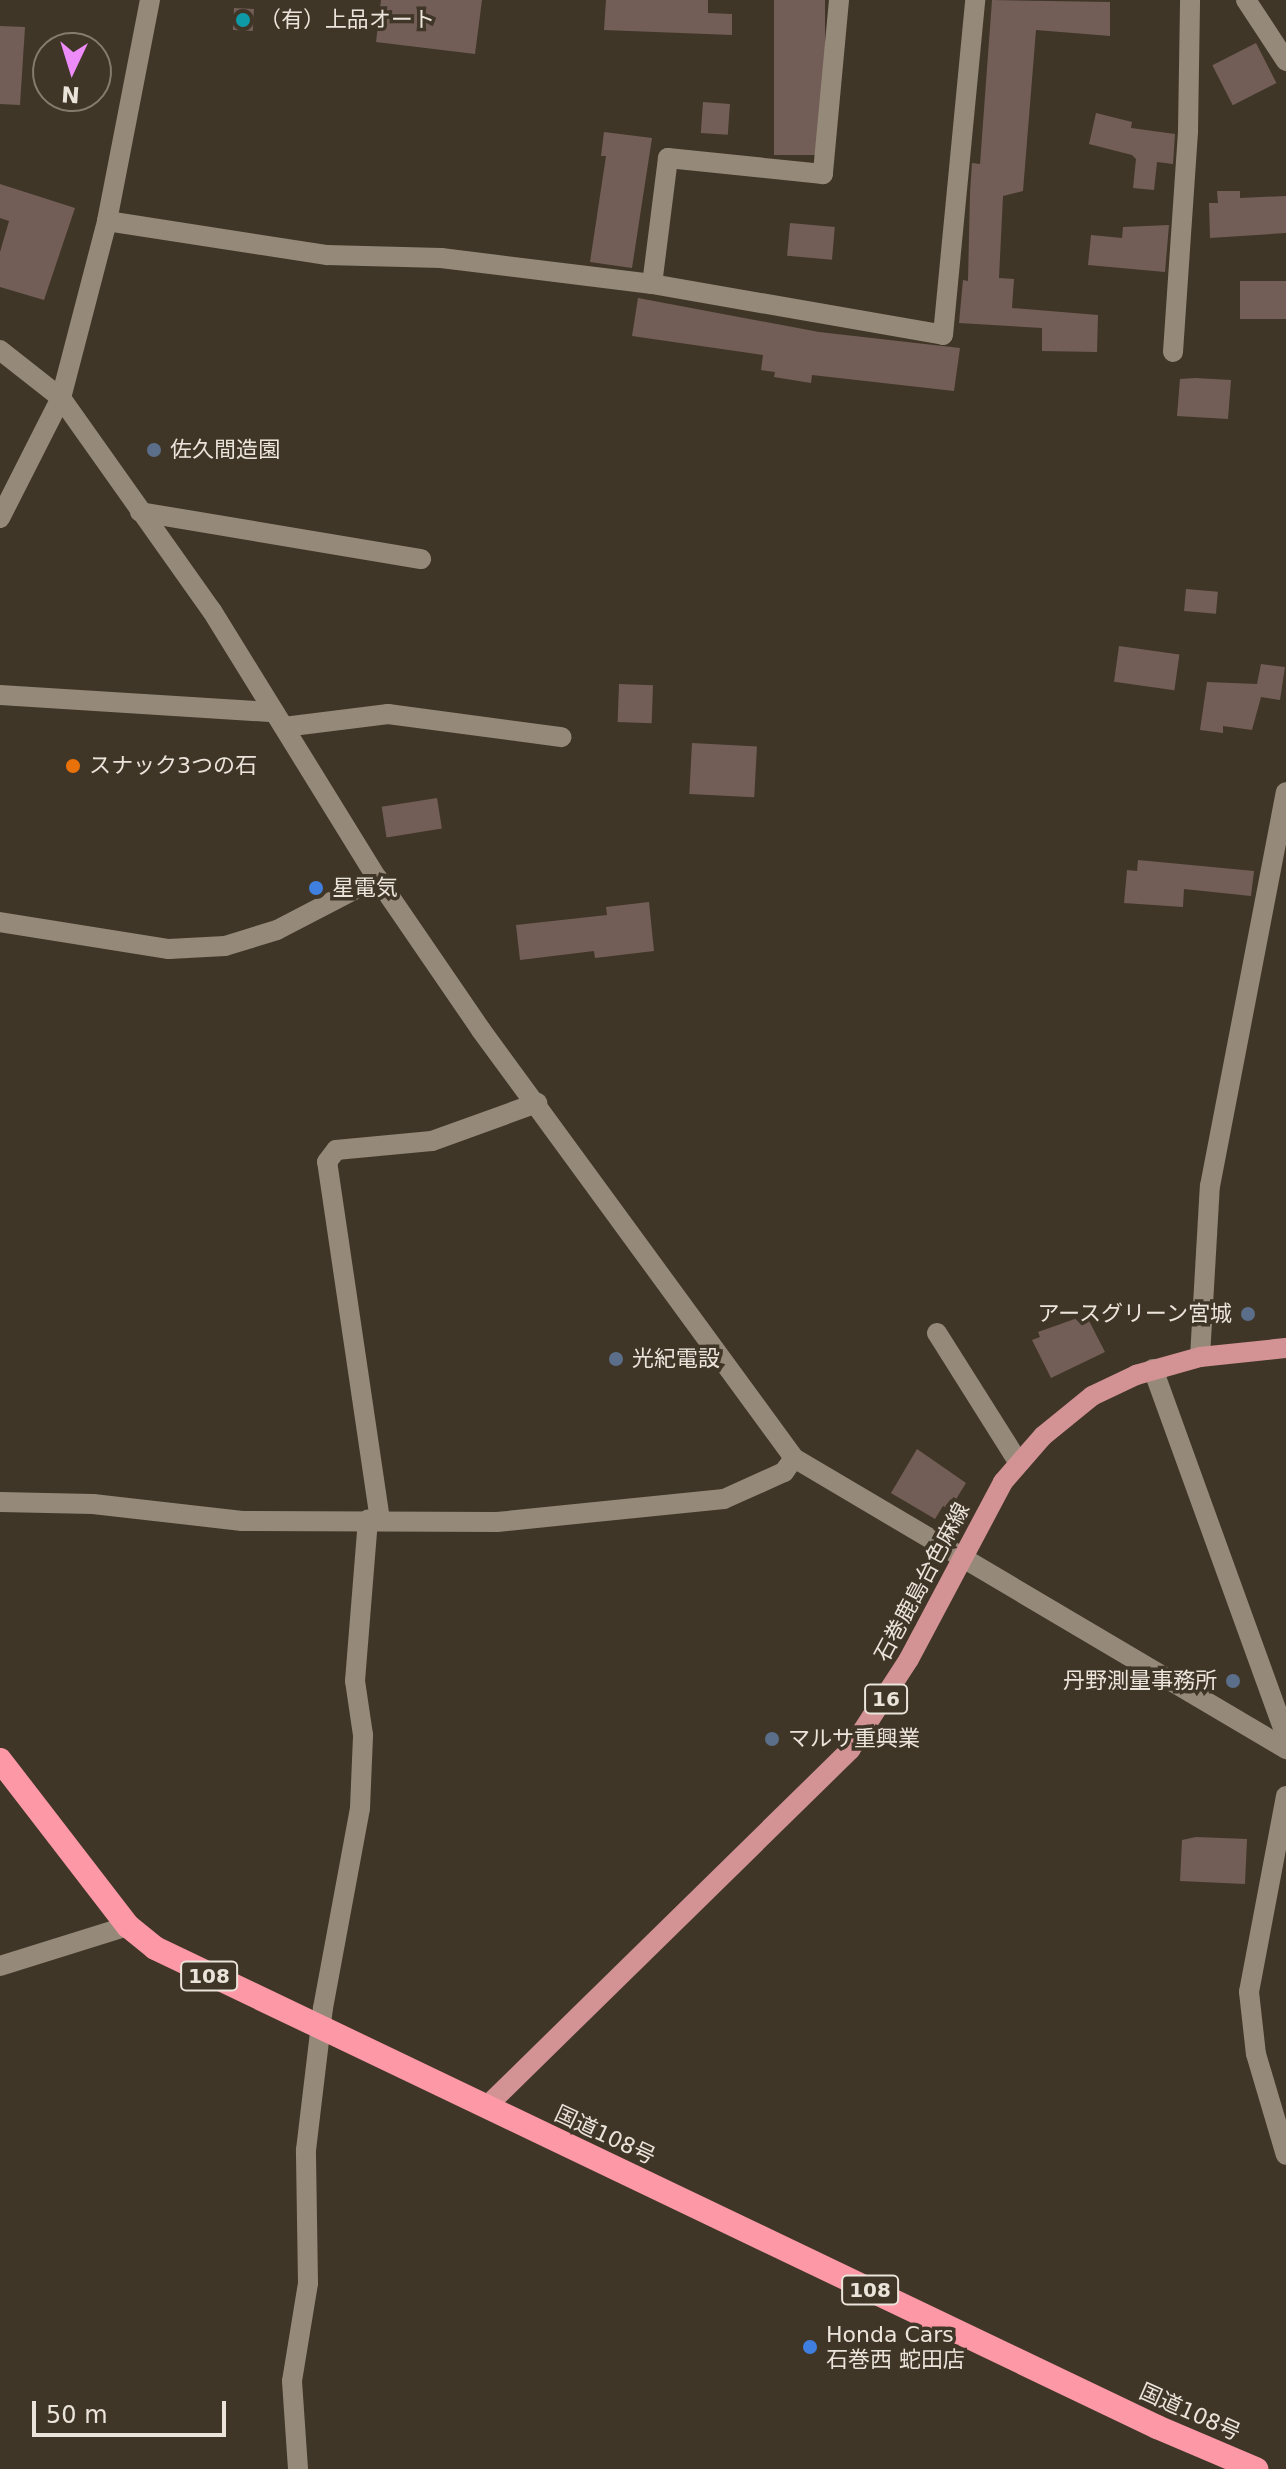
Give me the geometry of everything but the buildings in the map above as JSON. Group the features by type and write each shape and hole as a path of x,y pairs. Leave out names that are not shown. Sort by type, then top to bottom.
{"highway":[{"name":"国道108号","path":"0,1760 128,1926 182,1963 1256,2469"}],"main road":[{"name":"石巻鹿島台色麻線","path":"486,2107 850,1750 909,1659 963,1554 1019,1463 1092,1396 1153,1369 1200,1357 1286,1348"}],"street":[{"path":"0,518 61,398 107,221 150,0"},
{"path":"652,284 668,158 823,174 839,0"},
{"path":"107,221 327,255 441,258 652,284 943,335 975,0"},
{"path":"1173,352 1188,131 1190,0"},
{"path":"1246,0 1286,61"},
{"path":"0,350 61,398 212,611 377,878 794,1458 963,1554 1286,1749"},
{"path":"140,512 421,559"},
{"path":"0,695 279,719 388,714 561,737"},
{"path":"1200,1357 1210,1186 1286,792"},
{"path":"0,922 169,949 225,946 277,930 377,878"},
{"path":"298,2469 292,2381 308,2283 306,2150 320,2028 360,1808 363,1735 355,1681 374,1520 327,1162 336,1150 432,1141 537,1103"},
{"path":"937,1333 1019,1463"},
{"path":"1153,1369 1286,1736"},
{"path":"0,1502 93,1504 242,1521 497,1522 724,1499 784,1472 794,1458"},
{"path":"1286,1796 1249,1992 1256,2054 1286,2155"},
{"path":"0,1966 128,1926"}],"place":[{"name":"（有）上品オート","path":"243,20"},
{"name":"佐久間造園","path":"154,450"},
{"name":"スナック3つの石","path":"73,766"},
{"name":"星電気","path":"316,888"},
{"name":"アースグリーン宮城","path":"1248,1314"},
{"name":"光紀電設","path":"616,1359"},
{"name":"丹野測量事務所","path":"1233,1681"},
{"name":"マルサ重興業","path":"772,1739"},
{"name":"Honda Cars 石巻西 蛇田店","path":"810,2347"}]}
